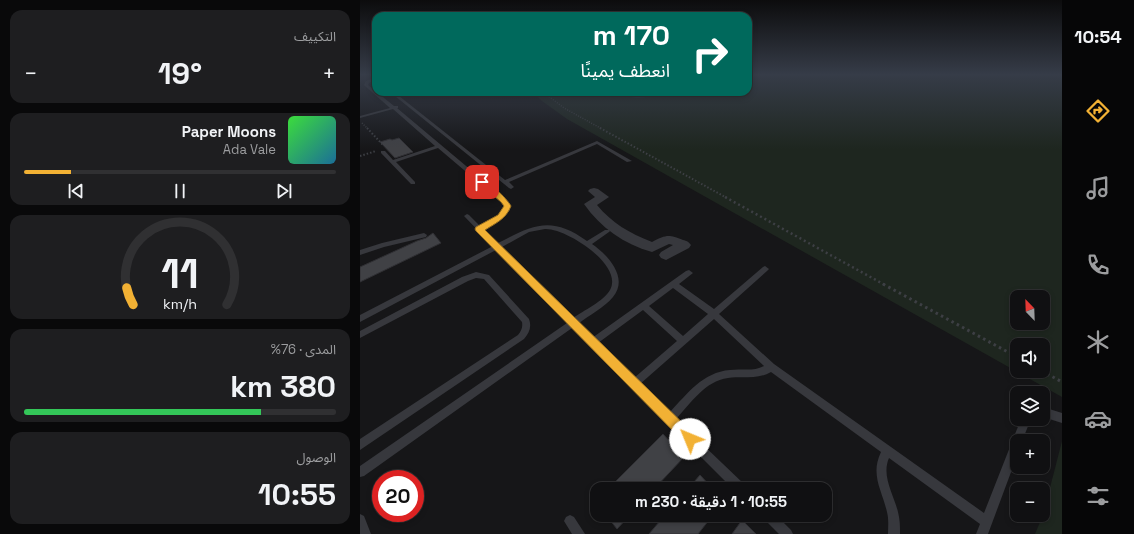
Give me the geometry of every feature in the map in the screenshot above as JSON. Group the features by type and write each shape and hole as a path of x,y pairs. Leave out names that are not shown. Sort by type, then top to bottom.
{"street":[{"path":"594,191 603,197 590,204 603,221 623,235 652,247 669,239 684,245 666,255"}],"lane":[{"path":"382,99 506,203 507,210 501,217 479,229"},
{"path":"401,99 511,187"},
{"path":"360,117 407,104"},
{"path":"505,182 597,142 629,161"},
{"path":"392,162 439,146"},
{"path":"382,152 413,183"},
{"path":"467,216 592,343 734,482"},
{"path":"360,319 527,231 544,227 551,227 566,231 588,243 608,263 616,279 612,294 604,301 360,472"},
{"path":"588,243 612,228"},
{"path":"360,254 382,245 424,235"},
{"path":"634,384 765,269"},
{"path":"592,343 689,273"},
{"path":"360,335 465,279 476,275 486,277 528,324 525,333 521,337 360,445"},
{"path":"673,284 714,314 771,367 987,522"},
{"path":"643,306 683,341"},
{"path":"670,419 704,384 712,379 731,374 757,374 771,367"},
{"path":"1050,414 1062,418"},
{"path":"887,450 882,459 880,469 881,478 893,512 894,534"},
{"path":"982,534 1010,460"},
{"path":"360,520 365,534"},
{"path":"570,521 579,534"},
{"path":"775,522 787,534"}],"path":[{"path":"553,99 564,108 1010,353"},
{"path":"360,121 385,148 360,156"},
{"path":"1050,375 1062,382"}],"shaded area":[{"path":"540,99 1062,99 1062,397 1050,390 1050,386 1042,386 1028,378 1050,378 1050,338 1010,338 1010,368 567,119"},
{"path":"1062,441 1062,534 1035,534 1040,522 1050,522 1050,488"}],"building":[{"path":"399,138 413,152 395,158 380,142"},
{"path":"433,233 441,243 360,282 360,267 426,238"},
{"path":"663,434 684,457 661,482 615,482"},
{"path":"700,475 706,482 694,482"},
{"path":"612,522 624,522 617,529"},
{"path":"659,522 707,522 698,534 649,534"},
{"path":"741,522 744,522 756,534 732,534"}],"route":[{"path":"482,182 504,200 507,210 501,217 479,229 690,439"}]}
